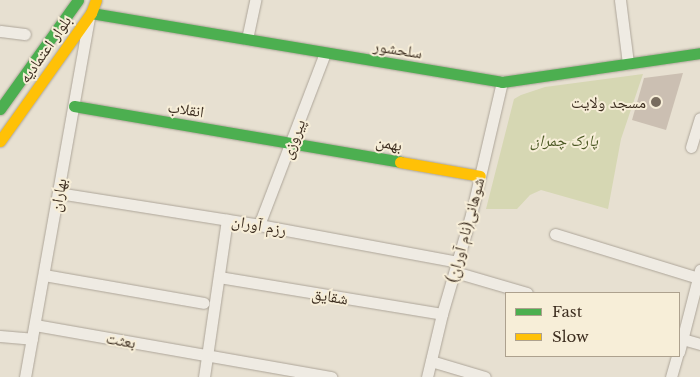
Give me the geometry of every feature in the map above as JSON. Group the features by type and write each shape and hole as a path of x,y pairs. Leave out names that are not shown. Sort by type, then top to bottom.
{"street":[{"name":"بلوار اعتمادیه","path":"0,109 78,0"},
{"name":"بلوار اعتمادیه","path":"0,141 91,13 96,0"},
{"path":"247,39 255,0"},
{"path":"620,0 628,63"},
{"name":"سلحشور","path":"91,13 502,82 700,53"},
{"name":"بهاران","path":"25,377 91,13"},
{"path":"0,30 25,34"},
{"name":"پیروزی","path":"259,225 325,53"},
{"name":"شوهانی(نام آوران)","path":"427,377 442,314 457,267 502,82"},
{"name":"انقلاب","path":"74,106 292,143"},
{"path":"691,147 700,118"},
{"name":"بهمن","path":"292,143 480,176"},
{"name":"رزم آوران","path":"58,193 259,225 457,267 524,292"},
{"path":"204,377 227,220"},
{"path":"555,234 699,274 681,338 700,344"},
{"path":"44,275 204,303"},
{"name":"شقایق","path":"219,277 442,314"},
{"name":"بعثت","path":"35,325 331,377"},
{"path":"0,336 32,339"},
{"path":"670,377 678,357"},
{"path":"431,361 485,377"}],"green space":[{"name":"پارک چمران","path":"643,74 621,139 608,209 541,190 530,195 517,209 486,209 514,99 545,87"}],"building":[{"path":"683,73 666,130 632,120 644,78"}],"traffic: fast":[{"path":"0,109 78,0"},
{"path":"91,13 502,82 700,53"},
{"path":"74,106 400,162"}],"traffic: slow":[{"path":"0,141 91,13 96,0"},
{"path":"400,162 480,176"}],"place":[{"name":"مسجد ولایت","path":"656,102"}]}
